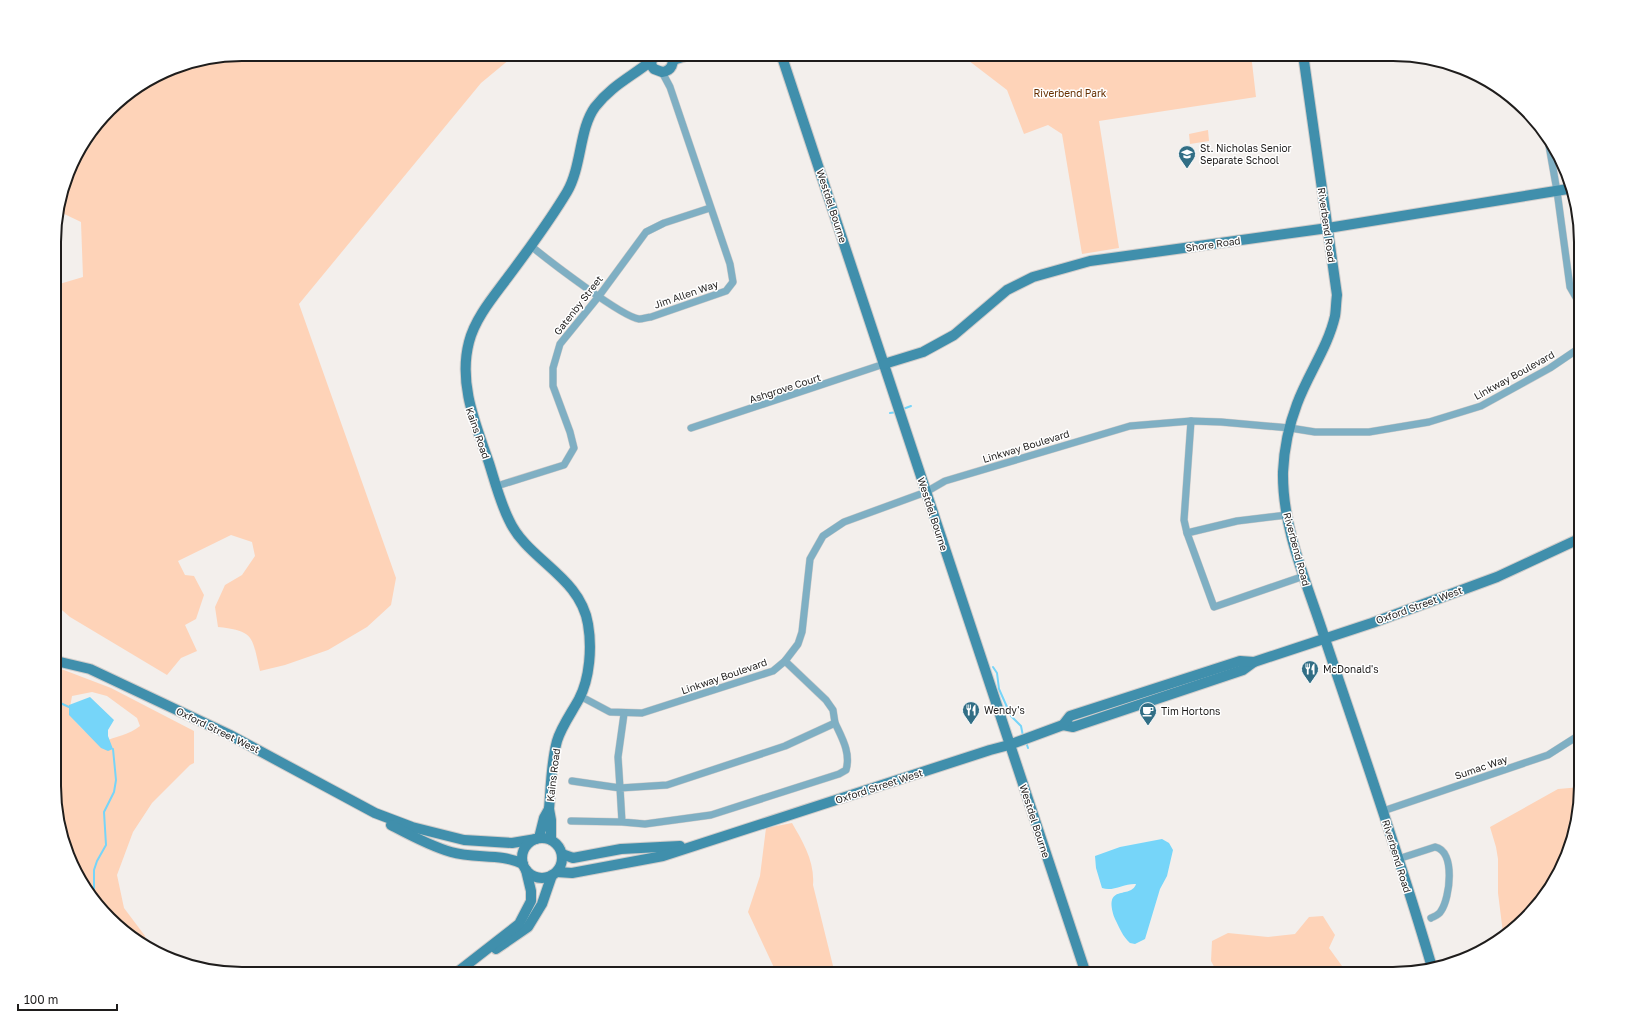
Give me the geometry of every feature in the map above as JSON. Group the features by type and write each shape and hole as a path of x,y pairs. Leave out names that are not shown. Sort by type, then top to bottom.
{"street":[{"name":"Westdel Bourne","path":"783,61 1084,967"},
{"name":"Riverbend Road","path":"1304,61 1336,288 1334,317 1325,344 1297,402 1290,428 1283,472 1284,494 1287,515 1304,576 1383,811 1431,963"},
{"name":"Kains Road","path":"551,840 551,820 549,809 557,739 580,696 587,674 589,646 588,623 584,611 573,590 522,540 509,520 468,403 466,356 469,341 482,314 531,246 574,179 585,133 594,109 615,85 637,72 662,63"},
{"name":"Jim Allen Way","path":"531,246 599,296 639,319 651,317 726,291 733,282 730,264 662,63"},
{"path":"1550,152 1570,287 1574,294"},
{"name":"Shore Road","path":"884,364 923,352 954,335 1007,290 1033,277 1090,261 1328,228 1566,189"},
{"name":"Gatenby Street","path":"496,486 564,465 574,448 570,432 553,386 553,368 560,344 599,296 646,232 664,223 710,208"},
{"name":"Linkway Boulevard","path":"580,696 610,712 642,714 772,671 786,661 798,644 802,632 810,559 823,536 844,522 926,492 946,481 1130,426 1191,422 1221,422 1290,428 1315,432 1369,432 1429,422 1481,406 1550,368 1574,352"},
{"name":"Ashgrove Court","path":"692,428 884,364"},
{"path":"1191,422 1184,520 1187,533 1214,607 1304,576"},
{"path":"1187,533 1237,521 1287,515"},
{"name":"Oxford Street West","path":"554,874 572,873 617,866 663,856 1010,745 1063,725 1070,716 1240,662 1254,662 1497,577 1574,541"},
{"path":"571,820 645,824 711,815 839,774 846,770 848,756 835,723 833,710 826,700 786,661"},
{"name":"Oxford Street West","path":"61,662 90,669 230,735 375,813 412,827 464,840 512,843 538,838"},
{"path":"622,822 618,757 624,714"},
{"path":"572,781 620,788 667,785 785,746 835,723"},
{"name":"Sumac Way","path":"1383,811 1548,755 1574,738"},
{"name":"Kains Road","path":"538,838 544,818 549,809"},
{"name":"Oxford Street West","path":"375,813 389,824 450,852 471,856 512,858 525,867"},
{"path":"538,838 551,840 558,846 562,854 560,866 554,874 542,904 528,927 493,952 465,965 519,924 531,901 531,891 522,858 526,846 538,838"},
{"name":"Oxford Street West","path":"562,854 573,858 621,849 650,849 695,845"},
{"path":"1398,859 1435,847 1441,848 1445,852 1450,874 1444,903 1442,911 1438,915 1431,918"},
{"path":"525,867 536,877 547,877 554,874"}],"green space":[{"path":"230,61 508,61 481,83 299,304 396,578 391,605 367,627 328,650 285,665 260,671 253,643 250,638 239,631 218,627 215,607 225,585 242,575 255,556 252,542 231,535 178,561 185,575 194,576 204,595 196,619 185,625 197,651 181,658 167,675 70,617 61,609 61,284 83,277 81,222 63,214 67,195 81,159 100,129 114,114 132,98 152,85 173,75 207,64"},
{"name":"Riverbend Park","path":"969,61 1252,61 1256,97 1099,121 1119,248 1082,254 1062,134 1048,125 1024,134 1007,90"},
{"path":"1208,130 1209,141 1190,144 1189,134"},
{"path":"61,669 111,688 194,731 194,763 190,765 152,803 133,832 117,875 124,908 146,939 132,930 114,914 98,896 80,866 67,833 61,798","holes":["92,692 107,696 137,718 140,726 136,729 103,742 88,734 69,713 72,696"]},
{"path":"1574,788 1571,821 1560,855 1550,876 1537,896 1521,914 1503,930 1498,893 1498,859 1490,827 1558,789"},
{"path":"792,823 804,845 812,868 813,885 833,967 774,967 748,912 760,876 766,828"},
{"path":"1323,916 1335,935 1329,948 1342,966 1214,967 1211,961 1212,941 1228,933 1268,937 1295,934 1309,917"}],"water":[{"path":"90,697 114,720 108,730 108,736 113,749 108,751 101,748 69,715 69,705"},
{"path":"1162,839 1169,843 1173,850 1167,876 1160,889 1145,939 1135,944 1130,943 1123,935 1115,919 1112,908 1112,900 1115,896 1133,889 1136,884 1110,889 1102,888 1096,868 1095,856 1120,847"}],"waterway":[{"path":"903,409 911,406"},
{"path":"890,413 897,412"},
{"path":"993,667 997,673 999,689 1011,716 1021,726 1023,736"},
{"path":"61,703 69,707"},
{"path":"1026,742 1028,748"},
{"path":"94,889 94,870 106,845 104,812 114,792 116,780 113,749"}],"place":[{"name":"St. Nicholas Senior Separate School","path":"1187,169"},
{"name":"McDonald's","path":"1310,684"},
{"name":"Wendy's","path":"971,725"},
{"name":"Tim Hortons","path":"1148,726"}]}
